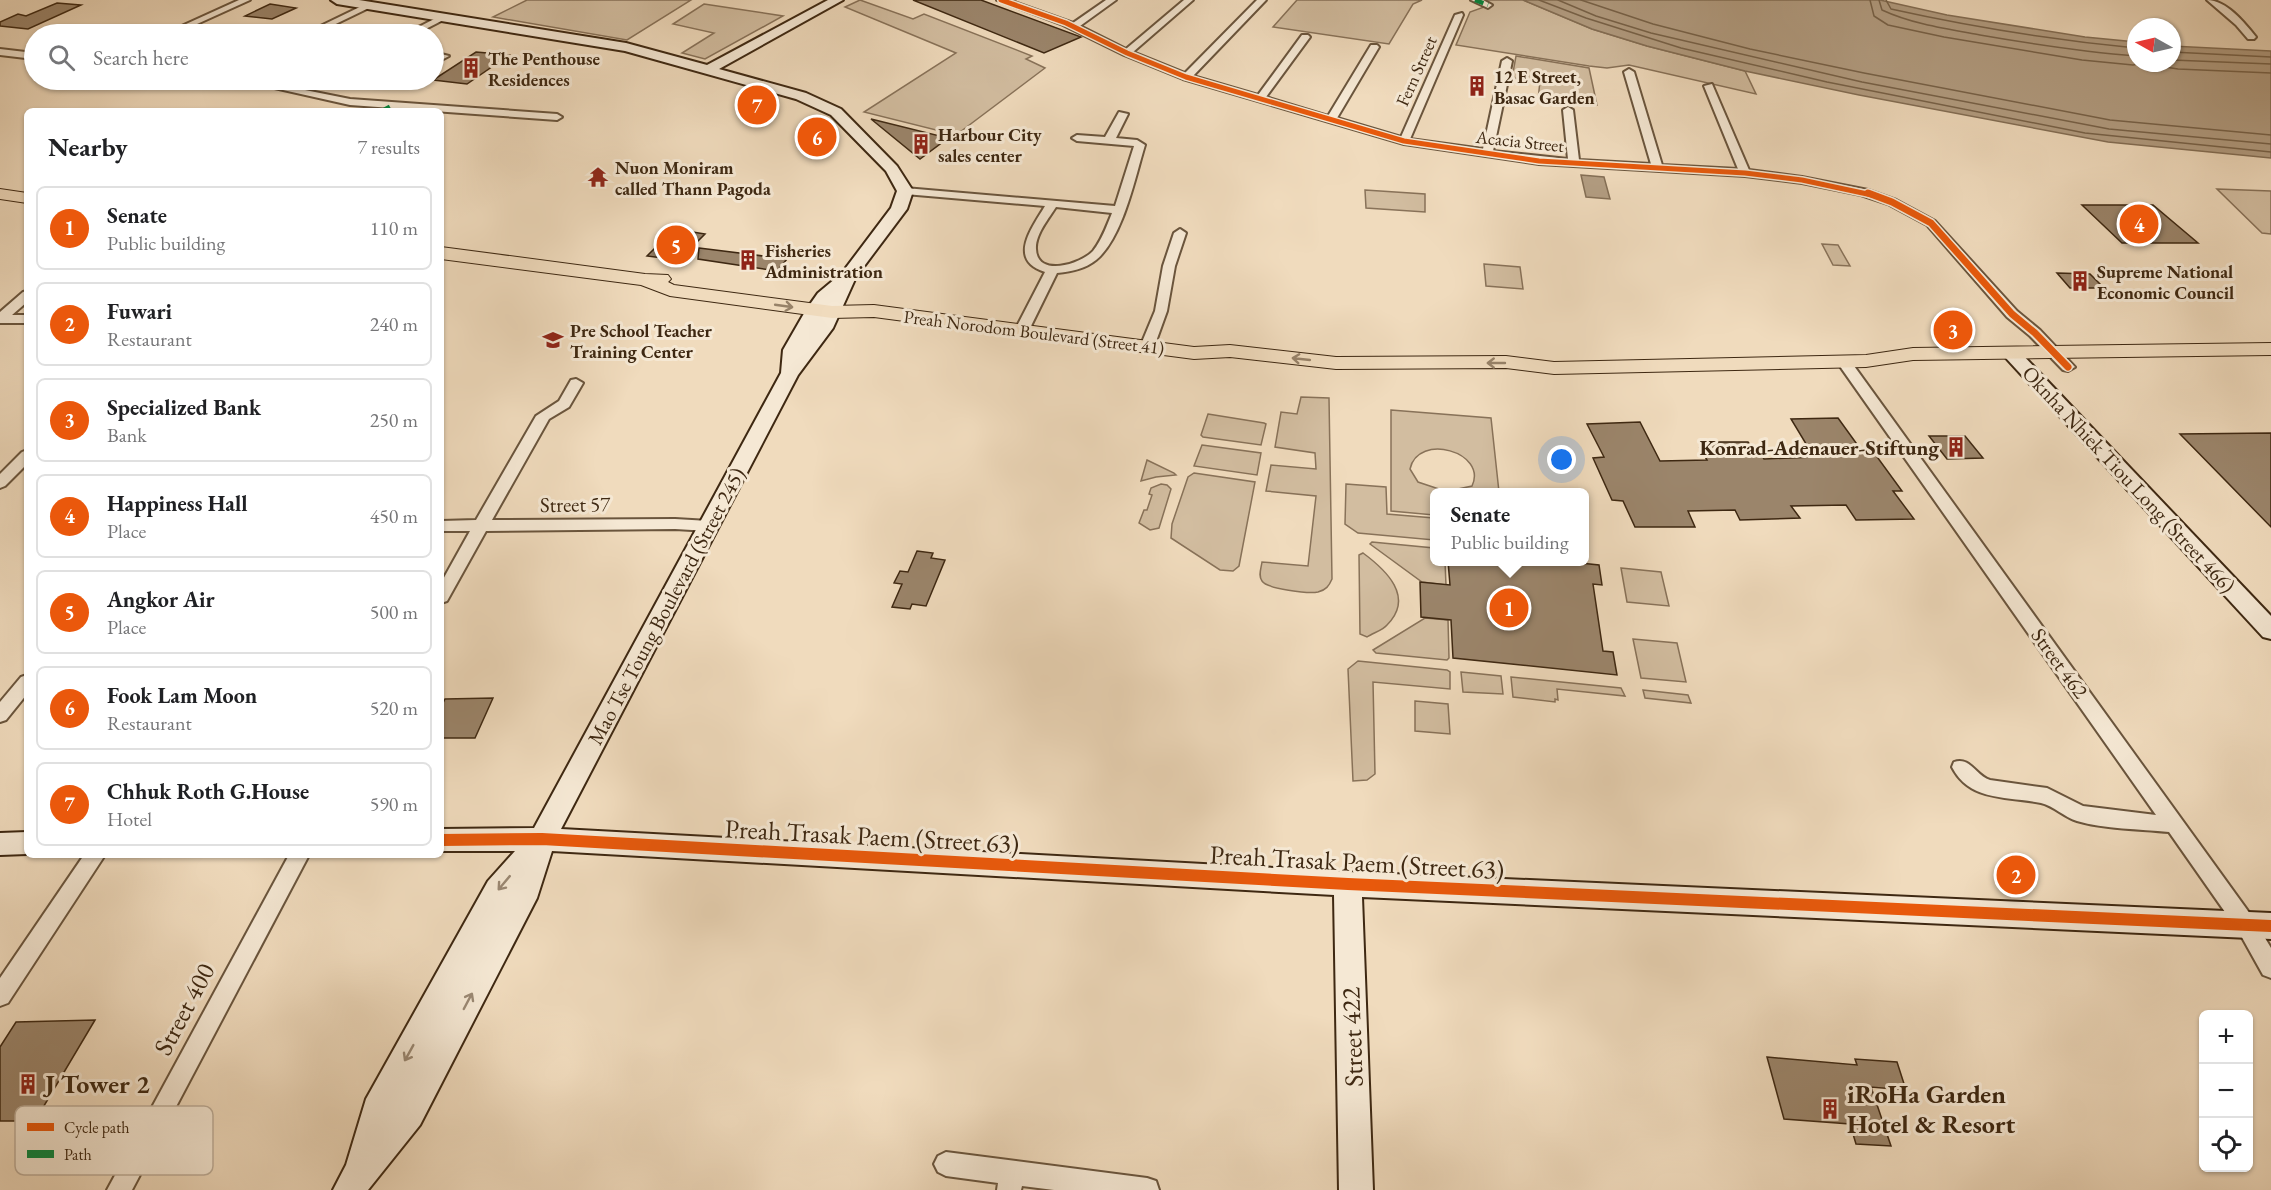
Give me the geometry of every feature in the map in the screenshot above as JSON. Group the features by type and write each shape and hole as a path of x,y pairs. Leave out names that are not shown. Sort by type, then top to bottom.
{"main road":[{"path":"337,0 626,47 801,96 828,106 892,170 905,191"},
{"path":"708,70 837,0"},
{"name":"Mao Tse Toung Boulevard (Street 245)","path":"354,1182 409,1114 527,889 542,839 790,373 810,351 828,304 899,209 905,191"},
{"path":"1,196 24,198"},
{"name":"Preah Norodom Boulevard (Street 41)","path":"444,253 645,280 670,290 828,304 1147,346 1194,353 1225,365 1336,378 1512,377 1554,368 1844,362 1866,362 1925,369 2018,360 2045,351 2271,349"},
{"name":"Preah Norodom Boulevard (Street 41)","path":"2045,351 2271,363"},
{"name":"Oknha Nhiek Tiou Long (Street 466)","path":"2018,360 2271,631"},
{"name":"Preah Trasak Paem (Street 63)","path":"444,840 542,839 1348,884 2259,925"},
{"path":"0,844 24,843"},
{"name":"Street 422","path":"1348,884 1356,1190"}],"street":[{"path":"192,24 246,0"},
{"name":"Acacia Street","path":"1001,0 1073,27 1127,53 1186,77 1404,141 1574,164 1745,173 1835,185 1892,201 1916,213 1943,235 2045,351"},
{"path":"1026,9 1040,0"},
{"path":"1073,27 1112,0"},
{"path":"1127,53 1189,0"},
{"path":"1186,77 1262,0"},
{"path":"1475,0 1488,5"},
{"path":"2211,0 2240,23 2251,37"},
{"path":"330,24 371,5"},
{"name":"Fern Street","path":"1404,141 1459,15"},
{"path":"431,24 445,17"},
{"path":"1258,100 1305,37"},
{"path":"1331,120 1374,47"},
{"path":"0,52 24,55"},
{"path":"1487,154 1507,61"},
{"path":"1629,72 1658,168"},
{"path":"1709,86 1745,173"},
{"path":"292,90 350,102 434,108"},
{"path":"388,108 393,105"},
{"path":"444,109 557,117"},
{"path":"1568,110 1574,164"},
{"path":"1109,140 1123,114"},
{"path":"1052,203 1030,246 1031,256 1037,265 1052,271 1085,262 1096,254 1108,234 1140,145 1133,142 1077,138"},
{"path":"905,191 1117,210"},
{"path":"1147,346 1161,311 1169,266 1180,233"},
{"path":"1022,330 1052,271"},
{"path":"0,319 24,298"},
{"path":"0,319 24,319"},
{"name":"Street 462","path":"1844,362 2175,825 2259,925 2271,968"},
{"path":"444,592 543,416 564,404 576,383"},
{"path":"0,483 24,458"},
{"name":"Street 57","path":"444,526 675,524 709,526"},
{"path":"0,715 24,686"},
{"path":"1961,767 1975,783 1990,788 2047,796 2080,814 2175,825"},
{"path":"0,996 92,858"},
{"name":"Street 400","path":"164,1106 297,858"},
{"path":"946,1164 1010,1181 1147,1190"},
{"name":"Street 400","path":"119,1190 127,1175"}],"shaded area":[{"path":"527,0 691,0 627,40 493,17"},
{"path":"860,0 913,19 924,14 1032,56 1026,59 1045,68 956,135 864,112 956,53 845,7"},
{"path":"1297,0 1422,0 1413,4 1389,44 1273,27"},
{"path":"1475,0 1523,0 1592,29 1647,46 1745,71 1756,94 1629,65 1607,68 1589,66 1456,45 1470,12 1487,6"},
{"path":"704,4 783,16 705,59 682,53 714,33 673,24"},
{"path":"1516,56 1589,68 1597,105 1538,100 1540,81 1512,78"},
{"path":"2217,189 2271,191 2271,234 2262,233"},
{"path":"1365,190 1425,194 1425,212 1366,208"},
{"path":"1822,244 1838,245 1850,266 1833,265"},
{"path":"1484,264 1520,267 1523,289 1486,286"},
{"path":"1301,397 1329,398 1332,579 1325,589 1318,592 1288,590 1265,584 1260,575 1262,562 1308,566 1316,496 1266,491 1271,465 1316,469 1315,453 1275,447 1281,412 1297,414"},
{"path":"1391,410 1491,418 1499,488 1462,488 1472,486 1474,474 1470,464 1462,456 1437,449 1425,451 1416,458 1410,469 1418,482 1436,488 1430,488 1430,515 1391,511"},
{"path":"1208,414 1266,424 1261,445 1203,437 1201,435"},
{"path":"1202,445 1261,453 1257,475 1194,466"},
{"path":"1147,460 1174,473 1176,475 1141,481"},
{"path":"1194,473 1255,482 1239,566 1233,571 1220,570 1171,538 1172,524 1188,477"},
{"path":"1161,484 1171,489 1159,528 1150,530 1139,523 1144,510 1147,510 1152,495 1149,494 1151,488"},
{"path":"1346,484 1386,487 1387,514 1430,518 1430,540 1358,533 1345,524"},
{"path":"1372,542 1430,548 1430,566 1445,566 1446,585 1422,582 1370,544"},
{"path":"1363,553 1388,576 1398,594 1395,615 1387,625 1367,637 1360,634 1359,555"},
{"path":"1621,568 1661,572 1669,606 1627,602"},
{"path":"1425,618 1448,620 1449,658 1447,660 1376,653 1373,650"},
{"path":"1633,639 1677,643 1686,682 1641,678"},
{"path":"1358,661 1447,670 1450,672 1450,689 1373,682 1375,774 1367,780 1353,781 1348,669"},
{"path":"1461,672 1501,676 1503,694 1463,692"},
{"path":"1511,677 1621,688 1625,696 1557,689 1558,700 1555,699 1555,702 1513,697"},
{"path":"1643,690 1688,695 1691,703 1645,698"},
{"path":"1415,701 1448,704 1450,734 1415,731"}],"water":[{"path":"1523,0 1880,0 1947,15 2085,37 2127,41 2127,72 2181,72 2181,46 2271,51 2271,158 2108,142 1859,95 1745,71 1647,46 1592,29"},
{"path":"1581,175 1604,177 1610,199 1586,197"}],"building":[{"path":"913,0 981,0 1081,37 1044,53"},
{"path":"57,3 81,5 39,24 24,24 24,29 0,26 0,22 18,14 26,16"},
{"path":"270,4 296,8 272,19 245,16"},
{"name":"The Penthouse Residences","path":"476,52 509,55 467,84 444,81 444,73"},
{"name":"Harbour City sales center","path":"871,119 948,138 920,159"},
{"path":"2082,205 2153,205 2198,243 2122,243"},
{"path":"674,229 705,234 679,260 647,256"},
{"name":"Fisheries Administration","path":"699,248 787,259 777,271 698,259"},
{"name":"Supreme National Economic Council","path":"2057,273 2090,274 2104,288 2070,288"},
{"path":"1838,418 1864,454 1875,454 1902,491 1893,491 1914,519 1856,520 1846,505 1791,506 1800,518 1740,520 1735,510 1688,511 1695,527 1635,527 1623,501 1612,500 1593,458 1604,457 1587,424 1640,422 1660,461 1707,460 1700,448 1707,448 1704,442 1748,442 1751,446 1756,446 1764,459 1814,457 1791,419"},
{"path":"2271,433 2271,527 2180,434"},
{"name":"Konrad-Adenauer-Stiftung","path":"1929,436 1965,436 1983,458 1947,459"},
{"path":"917,551 933,553 931,558 945,560 926,606 912,604 910,609 892,607 902,584 894,583 900,571 908,572"},
{"path":"1599,565 1602,585 1593,584 1603,651 1613,652 1617,675 1453,658 1451,620 1421,617 1420,582 1450,585 1448,566"},
{"path":"493,698 475,738 444,738 445,699"},
{"name":"J Tower 2","path":"95,1020 44,1106 15,1106 15,1121 0,1121 0,1047 16,1022"},
{"name":"iRoHa Garden Hotel & Resort","path":"1767,1057 1857,1065 1855,1059 1897,1062 1906,1090 1871,1087 1891,1146 1856,1144 1850,1124 1784,1119"}],"marked path":[{"path":"1475,0 1488,5"},
{"path":"388,108 393,105"}],"cycle path":[{"path":"1001,0 1066,23 1127,53 1186,77 1404,141 1539,161 1745,173 1802,180 1864,192 1892,202 1931,223 2012,314 2035,333 2068,367"},
{"path":"444,840 542,839 1348,884 2271,926"}],"place":[{"name":"The Penthouse Residences","path":"471,68"},
{"name":"12 E Street, Basac Garden","path":"1477,86"},
{"name":"Chhuk Roth G.House","path":"757,105"},
{"name":"Fook Lam Moon","path":"817,137"},
{"name":"Harbour City sales center","path":"921,144"},
{"name":"Nuon Moniram called Thann Pagoda","path":"598,177"},
{"name":"Happiness Hall","path":"2139,224"},
{"name":"Angkor Air","path":"676,245"},
{"name":"Fisheries Administration","path":"748,260"},
{"name":"Supreme National Economic Council","path":"2080,281"},
{"name":"Specialized Bank","path":"1953,330"},
{"name":"Pre School Teacher Training Center","path":"553,340"},
{"name":"Konrad-Adenauer-Stiftung","path":"1956,447"},
{"name":"Senate","path":"1509,608"},
{"name":"Fuwari","path":"2016,875"},
{"name":"J Tower 2","path":"28,1084"},
{"name":"iRoHa Garden Hotel & Resort","path":"1830,1109"}]}
